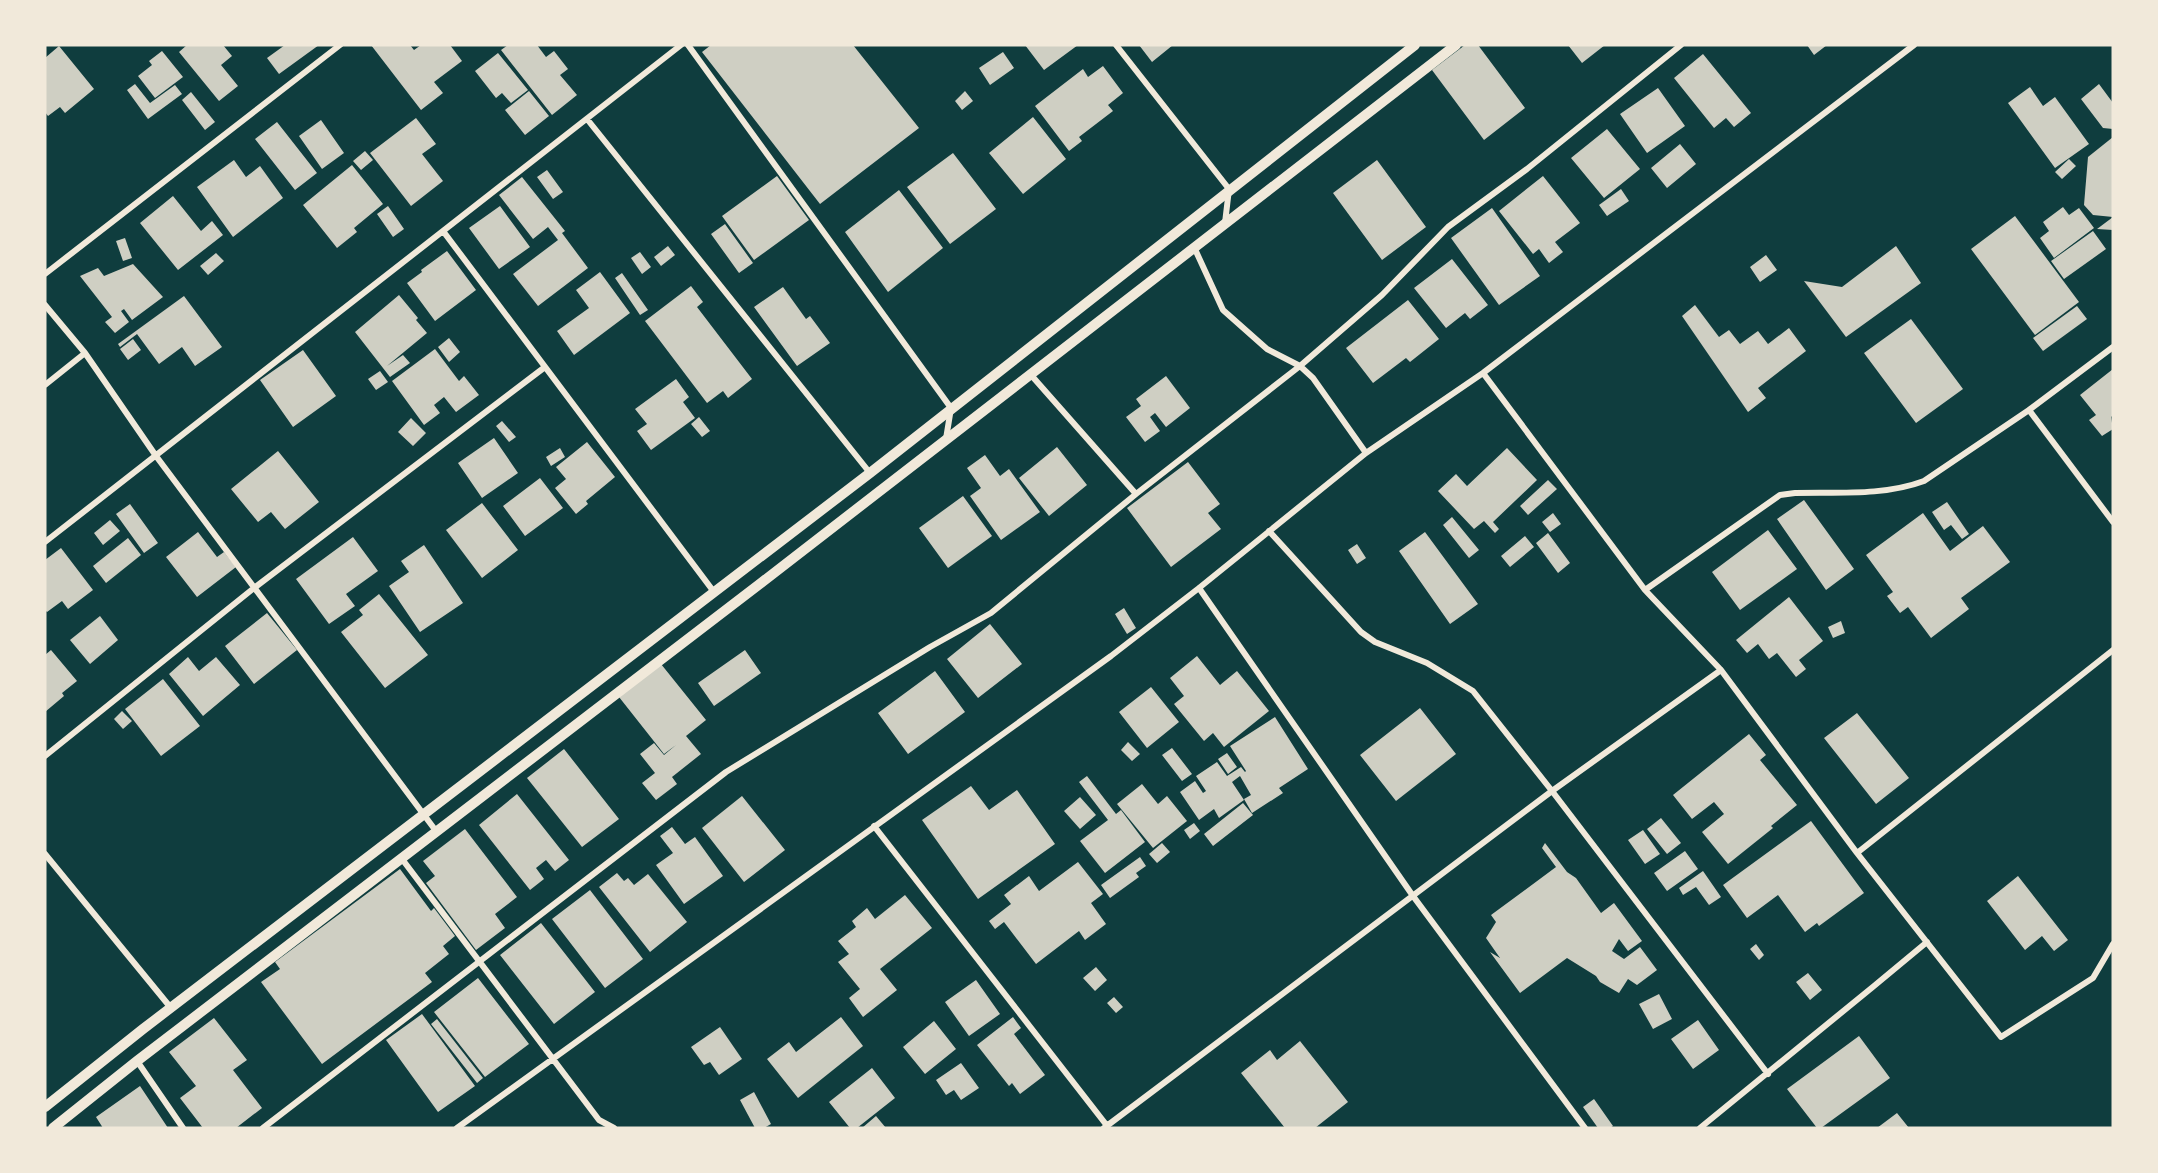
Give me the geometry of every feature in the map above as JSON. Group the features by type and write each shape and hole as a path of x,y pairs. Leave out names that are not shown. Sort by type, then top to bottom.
{"street":[{"path":"45,274 340,45"},
{"path":"45,542 681,45"},
{"path":"687,45 951,408 945,442"},
{"path":"1116,45 1229,189 1225,224"},
{"path":"45,1107 423,814 870,473 1415,45"},
{"path":"53,1128 436,831 945,442 1456,45"},
{"path":"263,1128 726,772 930,646 991,613 1136,494 1300,366 1382,295 1448,227 1527,169 1681,45"},
{"path":"457,1128 1111,656 1366,453 1483,373 1914,45"},
{"path":"587,119 870,473"},
{"path":"442,231 714,592"},
{"path":"1194,247 1223,310 1268,349 1300,366 1313,378 1366,453"},
{"path":"45,305 85,353 156,456 436,831"},
{"path":"1645,590 1780,495 1891,490 1907,488 1924,481 2029,411 2113,347"},
{"path":"45,385 85,353"},
{"path":"45,756 254,588 544,367"},
{"path":"1483,373 1645,590 1721,670 1857,853 2001,1037 2093,978 2113,945"},
{"path":"1031,375 1136,494"},
{"path":"2029,411 2113,522"},
{"path":"1269,531 1361,632 1375,642 1427,663 1473,691 1768,1074"},
{"path":"1199,588 1413,896 1585,1128"},
{"path":"1857,853 2113,650"},
{"path":"874,826 1106,1127 1552,791 1721,670"},
{"path":"45,854 171,1008"},
{"path":"402,859 599,1120 614,1128"},
{"path":"1700,1128 1926,942"},
{"path":"137,1061 183,1128"}],"building":[{"path":"187,45 223,45 232,56 221,65 238,86 219,101 179,52"},
{"path":"285,45 319,45 279,74 267,58"},
{"path":"371,45 410,45 414,50 421,45 450,45 462,61 434,82 443,93 421,110"},
{"path":"508,45 537,45 546,57 554,51 568,69 560,75 577,95 552,115 501,50"},
{"path":"711,45 853,45 919,128 820,204 702,52"},
{"path":"1025,45 1078,45 1044,70"},
{"path":"1139,45 1173,45 1152,62"},
{"path":"1465,45 1478,45 1525,108 1484,140 1432,70"},
{"path":"1568,45 1605,45 1582,63"},
{"path":"1807,45 1827,45 1814,55"},
{"path":"59,46 94,89 65,113 60,107 48,116 45,112 45,58"},
{"path":"162,51 183,77 155,98 138,76 152,65 149,61"},
{"path":"1003,52 1014,68 990,85 979,68"},
{"path":"498,53 528,90 511,103 502,93 496,98 475,71"},
{"path":"1703,54 1751,113 1734,127 1726,118 1714,128 1674,78"},
{"path":"1103,66 1123,93 1108,105 1113,111 1079,137 1082,141 1069,151 1035,106 1083,69 1088,77"},
{"path":"135,84 150,103 175,85 182,94 148,119 127,90"},
{"path":"2099,84 2113,103 2113,129 2103,128 2081,99"},
{"path":"2030,87 2043,106 2055,97 2089,144 2055,168 2008,103"},
{"path":"1658,88 1685,126 1647,153 1620,114"},
{"path":"529,91 549,116 525,135 505,110"},
{"path":"965,91 973,101 962,110 955,101"},
{"path":"191,92 215,122 205,130 182,100"},
{"path":"1033,117 1066,159 1023,194 989,153"},
{"path":"416,118 436,144 422,154 443,181 411,206 370,153"},
{"path":"321,120 344,153 322,169 299,136"},
{"path":"277,122 317,173 295,190 255,139"},
{"path":"1607,129 1640,169 1604,198 1571,158"},
{"path":"2113,137 2113,217 2093,215 2084,205 2088,157"},
{"path":"1680,144 1696,164 1667,188 1651,168"},
{"path":"365,151 373,160 361,170 353,161"},
{"path":"953,153 996,209 950,244 907,187"},
{"path":"2069,159 2076,166 2062,179 2055,172"},
{"path":"234,160 246,177 260,166 283,198 233,237 197,187"},
{"path":"1377,160 1426,227 1382,260 1333,193"},
{"path":"352,165 383,204 354,228 357,232 337,248 303,205"},
{"path":"547,170 563,192 553,199 537,177"},
{"path":"777,176 809,220 754,260 722,216"},
{"path":"1543,176 1580,223 1555,242 1563,252 1549,263 1539,249 1533,254 1499,211"},
{"path":"522,177 565,231 562,233 588,268 538,306 513,274 558,240 548,227 533,239 499,195"},
{"path":"1621,189 1629,201 1607,216 1599,205"},
{"path":"899,190 943,248 888,292 845,232"},
{"path":"173,196 201,231 212,221 223,235 178,270 140,223"},
{"path":"388,206 404,229 393,237 377,214"},
{"path":"500,206 530,247 499,269 469,228"},
{"path":"2063,207 2069,215 2079,208 2094,228 2054,258 2040,238 2049,231 2043,222"},
{"path":"1492,208 1540,276 1499,305 1451,238"},
{"path":"2015,216 2079,302 2035,335 1971,249"},
{"path":"2113,217 2113,230 2097,229"},
{"path":"725,224 753,263 739,273 711,234"},
{"path":"2093,231 2106,249 2064,279 2051,261"},
{"path":"125,238 132,258 123,261 116,241"},
{"path":"668,246 675,255 661,266 654,257"},
{"path":"1896,246 1921,283 1846,337 1804,281 1842,287"},
{"path":"447,251 476,290 435,321 407,283"},
{"path":"640,252 651,267 642,274 631,258"},
{"path":"216,253 224,261 208,275 200,266"},
{"path":"1766,255 1777,270 1760,282 1750,267"},
{"path":"1452,259 1488,305 1470,319 1465,313 1446,328 1414,288"},
{"path":"133,264 163,297 132,320 124,309 121,311 129,322 115,333 105,322 112,317 80,276 98,268 104,276"},
{"path":"600,272 630,313 574,355 557,331 589,308 576,290"},
{"path":"622,273 648,310 640,315 615,278"},
{"path":"691,286 703,302 697,307 752,379 728,398 723,391 707,403 645,321"},
{"path":"783,287 806,319 810,316 830,343 797,366 754,307"},
{"path":"399,295 427,333 387,366 403,355 410,363 390,377 355,332"},
{"path":"184,296 222,347 195,366 182,347 159,364 137,334 120,347 118,344"},
{"path":"1408,300 1439,339 1410,362 1406,358 1373,383 1346,348"},
{"path":"1695,305 1719,337 1729,330 1740,344 1758,331 1768,344 1789,328 1806,351 1758,388 1766,398 1748,412 1682,316"},
{"path":"2077,306 2087,319 2043,351 2033,338"},
{"path":"1911,319 1963,389 1916,423 1864,353"},
{"path":"449,338 460,352 449,362 438,347"},
{"path":"133,339 141,350 128,360 120,349"},
{"path":"435,349 459,381 464,376 479,395 456,412 444,397 434,405 440,413 424,425 392,381"},
{"path":"303,350 336,396 293,427 260,380"},
{"path":"2113,369 2113,415 2111,417 2113,429 2102,436 2089,420 2096,415 2080,395"},
{"path":"380,371 388,382 376,390 368,379"},
{"path":"1166,376 1190,408 1166,427 1155,413 1150,417 1160,431 1145,442 1126,417 1141,406 1136,399"},
{"path":"676,379 689,397 683,402 695,418 651,450 637,431 647,424 635,409"},
{"path":"699,417 710,431 702,437 691,424"},
{"path":"411,418 426,433 413,446 398,432"},
{"path":"502,421 516,437 509,442 496,426"},
{"path":"494,438 518,473 482,498 458,463"},
{"path":"587,442 615,477 586,501 588,504 576,514 555,488 566,479 556,467"},
{"path":"1057,447 1087,485 1049,516 1019,478"},
{"path":"560,448 565,457 551,466 546,457"},
{"path":"1507,448 1537,480 1493,522 1499,529 1495,533 1484,521 1474,529 1438,491 1456,474 1467,486"},
{"path":"278,451 319,502 285,529 271,512 258,522 231,489"},
{"path":"985,455 1000,476 1009,469 1040,512 1001,540 970,496 981,488 967,468"},
{"path":"1188,462 1220,504 1208,513 1221,529 1171,567 1127,508"},
{"path":"540,478 563,508 525,536 503,506"},
{"path":"1548,480 1557,489 1528,515 1520,506"},
{"path":"963,496 992,536 948,568 919,528"},
{"path":"1804,500 1854,569 1826,590 1777,519"},
{"path":"1947,502 1969,534 1962,539 1951,525 1944,530 1932,512"},
{"path":"482,503 518,550 482,578 446,530"},
{"path":"130,504 158,543 144,553 116,514"},
{"path":"1553,513 1561,524 1550,532 1542,522"},
{"path":"1923,513 1950,551 1983,526 2010,562 1961,598 1969,609 1931,638 1908,607 1900,613 1887,596 1893,592 1866,555"},
{"path":"1452,517 1479,550 1469,558 1443,525"},
{"path":"110,520 120,531 103,545 94,533"},
{"path":"1768,530 1797,569 1740,610 1712,572"},
{"path":"198,532 217,557 224,552 236,567 197,597 166,557"},
{"path":"1425,532 1478,604 1450,624 1399,551"},
{"path":"1548,533 1570,563 1558,573 1536,543"},
{"path":"1525,536 1534,547 1510,567 1501,556"},
{"path":"353,537 378,571 346,594 355,606 329,624 296,579"},
{"path":"128,538 141,555 106,583 93,566"},
{"path":"1357,544 1366,558 1357,564 1348,550"},
{"path":"424,545 463,603 420,632 389,586 409,572 401,561"},
{"path":"61,548 93,590 68,609 62,601 47,612 45,610 45,560"},
{"path":"379,594 428,655 385,688 341,632 363,615 359,610"},
{"path":"1789,597 1823,641 1799,660 1806,669 1796,677 1777,653 1769,659 1758,644 1747,653 1736,640"},
{"path":"1124,608 1136,628 1127,634 1115,614"},
{"path":"267,613 297,650 254,684 225,646"},
{"path":"100,616 118,640 90,664 70,640"},
{"path":"1841,621 1845,633 1833,638 1828,627"},
{"path":"990,624 1022,664 978,698 947,659"},
{"path":"51,650 77,681 62,693 64,696 45,712 45,655"},
{"path":"745,650 761,673 714,706 698,683"},
{"path":"1197,656 1220,685 1237,671 1269,711 1224,747 1213,733 1204,741 1174,704 1184,696 1170,678"},
{"path":"188,657 199,671 216,657 240,685 203,716 169,674"},
{"path":"661,664 706,720 686,736 701,754 672,777 677,784 656,800 642,783 655,773 640,754 654,743 664,755 676,745 664,754 619,697"},
{"path":"935,671 965,712 908,754 878,713"},
{"path":"163,679 200,726 161,756 125,709"},
{"path":"1151,687 1179,722 1147,748 1119,712"},
{"path":"1420,708 1456,754 1396,801 1360,755"},
{"path":"122,711 132,721 123,729 114,719"},
{"path":"1857,713 1909,778 1876,804 1824,738"},
{"path":"1275,717 1308,769 1279,788 1283,793 1252,813 1244,799 1251,795 1240,776 1232,782 1244,800 1219,818 1214,809 1199,820 1180,792 1195,781 1203,793 1206,791 1196,776 1217,762 1227,776 1241,767 1245,772 1230,746"},
{"path":"1749,734 1766,755 1760,760 1797,805 1771,826 1773,828 1728,864 1702,832 1724,814 1714,802 1692,819 1673,795"},
{"path":"1128,742 1140,754 1132,761 1121,750"},
{"path":"1172,748 1192,774 1182,781 1162,755"},
{"path":"564,749 619,819 582,847 527,778"},
{"path":"1227,753 1237,767 1228,774 1218,759"},
{"path":"1087,776 1116,814 1121,810 1145,842 1105,873 1080,841 1108,820 1079,782"},
{"path":"1142,784 1158,804 1167,796 1187,821 1153,848 1117,804"},
{"path":"971,786 989,810 1017,790 1055,844 978,899 922,820"},
{"path":"517,794 569,860 555,871 546,860 536,868 544,879 530,890 479,825"},
{"path":"742,796 785,850 744,882 702,828"},
{"path":"1080,797 1096,815 1080,829 1064,811"},
{"path":"1243,803 1253,815 1213,846 1204,834"},
{"path":"1661,818 1681,843 1667,854 1647,829"},
{"path":"1811,821 1864,893 1819,926 1817,923 1805,932 1778,895 1747,918 1723,885"},
{"path":"1194,823 1200,831 1190,839 1184,830"},
{"path":"672,827 685,844 695,837 723,876 684,904 656,865 673,853 660,836"},
{"path":"465,829 517,897 495,914 505,928 476,950 426,883 435,876 423,861"},
{"path":"1643,830 1660,854 1645,864 1628,840"},
{"path":"1162,843 1170,852 1157,863 1149,854"},
{"path":"1545,843 1567,872 1576,878 1601,913 1614,903 1642,941 1628,951 1619,939 1612,951 1624,959 1640,947 1657,970 1637,985 1628,979 1619,993 1567,958 1520,993 1490,952 1500,958 1486,938 1496,922 1491,915 1556,867 1542,848"},
{"path":"1685,851 1698,869 1667,891 1654,873"},
{"path":"1140,857 1146,866 1136,873 1139,877 1110,898 1101,885"},
{"path":"1078,862 1103,894 1091,903 1106,924 1085,940 1079,931 1036,964 1004,922 995,929 989,921 1011,904 1004,895 1029,876 1039,891"},
{"path":"400,869 431,911 434,908 455,936 443,946 449,954 425,973 432,982 322,1064 261,982 280,969 275,962"},
{"path":"1703,871 1721,897 1709,905 1696,887 1683,895 1679,888"},
{"path":"617,873 624,881 628,878 634,885 648,874 687,922 650,952 599,887"},
{"path":"2018,876 2068,940 2054,951 2042,936 2025,950 1987,901"},
{"path":"590,890 643,959 605,988 552,919"},
{"path":"905,895 932,928 880,969 897,990 863,1017 849,998 860,989 838,962 849,954 838,941 856,927 852,921 867,908 875,919"},
{"path":"541,923 595,992 554,1024 500,955"},
{"path":"1756,944 1764,955 1759,960 1750,949"},
{"path":"1096,967 1107,980 1095,991 1083,978"},
{"path":"1808,973 1822,990 1810,1000 1796,982"},
{"path":"478,978 529,1044 485,1077 434,1012"},
{"path":"976,980 1000,1014 969,1036 945,1002"},
{"path":"1659,994 1672,1019 1653,1029 1639,1004"},
{"path":"1114,997 1123,1007 1116,1013 1107,1003"},
{"path":"422,1014 475,1086 438,1112 386,1040"},
{"path":"841,1017 863,1046 798,1098 767,1059 789,1042 796,1052"},
{"path":"1013,1017 1021,1028 1014,1034 1045,1075 1020,1094 1012,1083 1009,1086 977,1045"},
{"path":"214,1018 247,1060 233,1070 262,1108 236,1128 203,1128 180,1098 196,1086 169,1052"},
{"path":"437,1019 483,1078 477,1083 431,1024"},
{"path":"1698,1020 1719,1050 1693,1069 1671,1039"},
{"path":"934,1021 956,1049 925,1074 903,1047"},
{"path":"720,1027 742,1059 719,1075 710,1062 704,1065 691,1047"},
{"path":"1859,1036 1890,1078 1821,1128 1817,1128 1787,1089"},
{"path":"1300,1041 1348,1102 1315,1128 1285,1128 1241,1073 1270,1050 1277,1060"},
{"path":"961,1063 979,1088 961,1100 954,1090 946,1095 936,1080"},
{"path":"872,1068 895,1098 857,1128 850,1128 829,1102"},
{"path":"140,1086 168,1128 103,1128 96,1117"},
{"path":"754,1092 771,1124 764,1128 755,1128 740,1100"},
{"path":"1594,1099 1613,1126 1610,1128 1598,1128 1583,1107"},
{"path":"1897,1113 1909,1128 1877,1128"},
{"path":"876,1116 886,1128 862,1128"}]}
